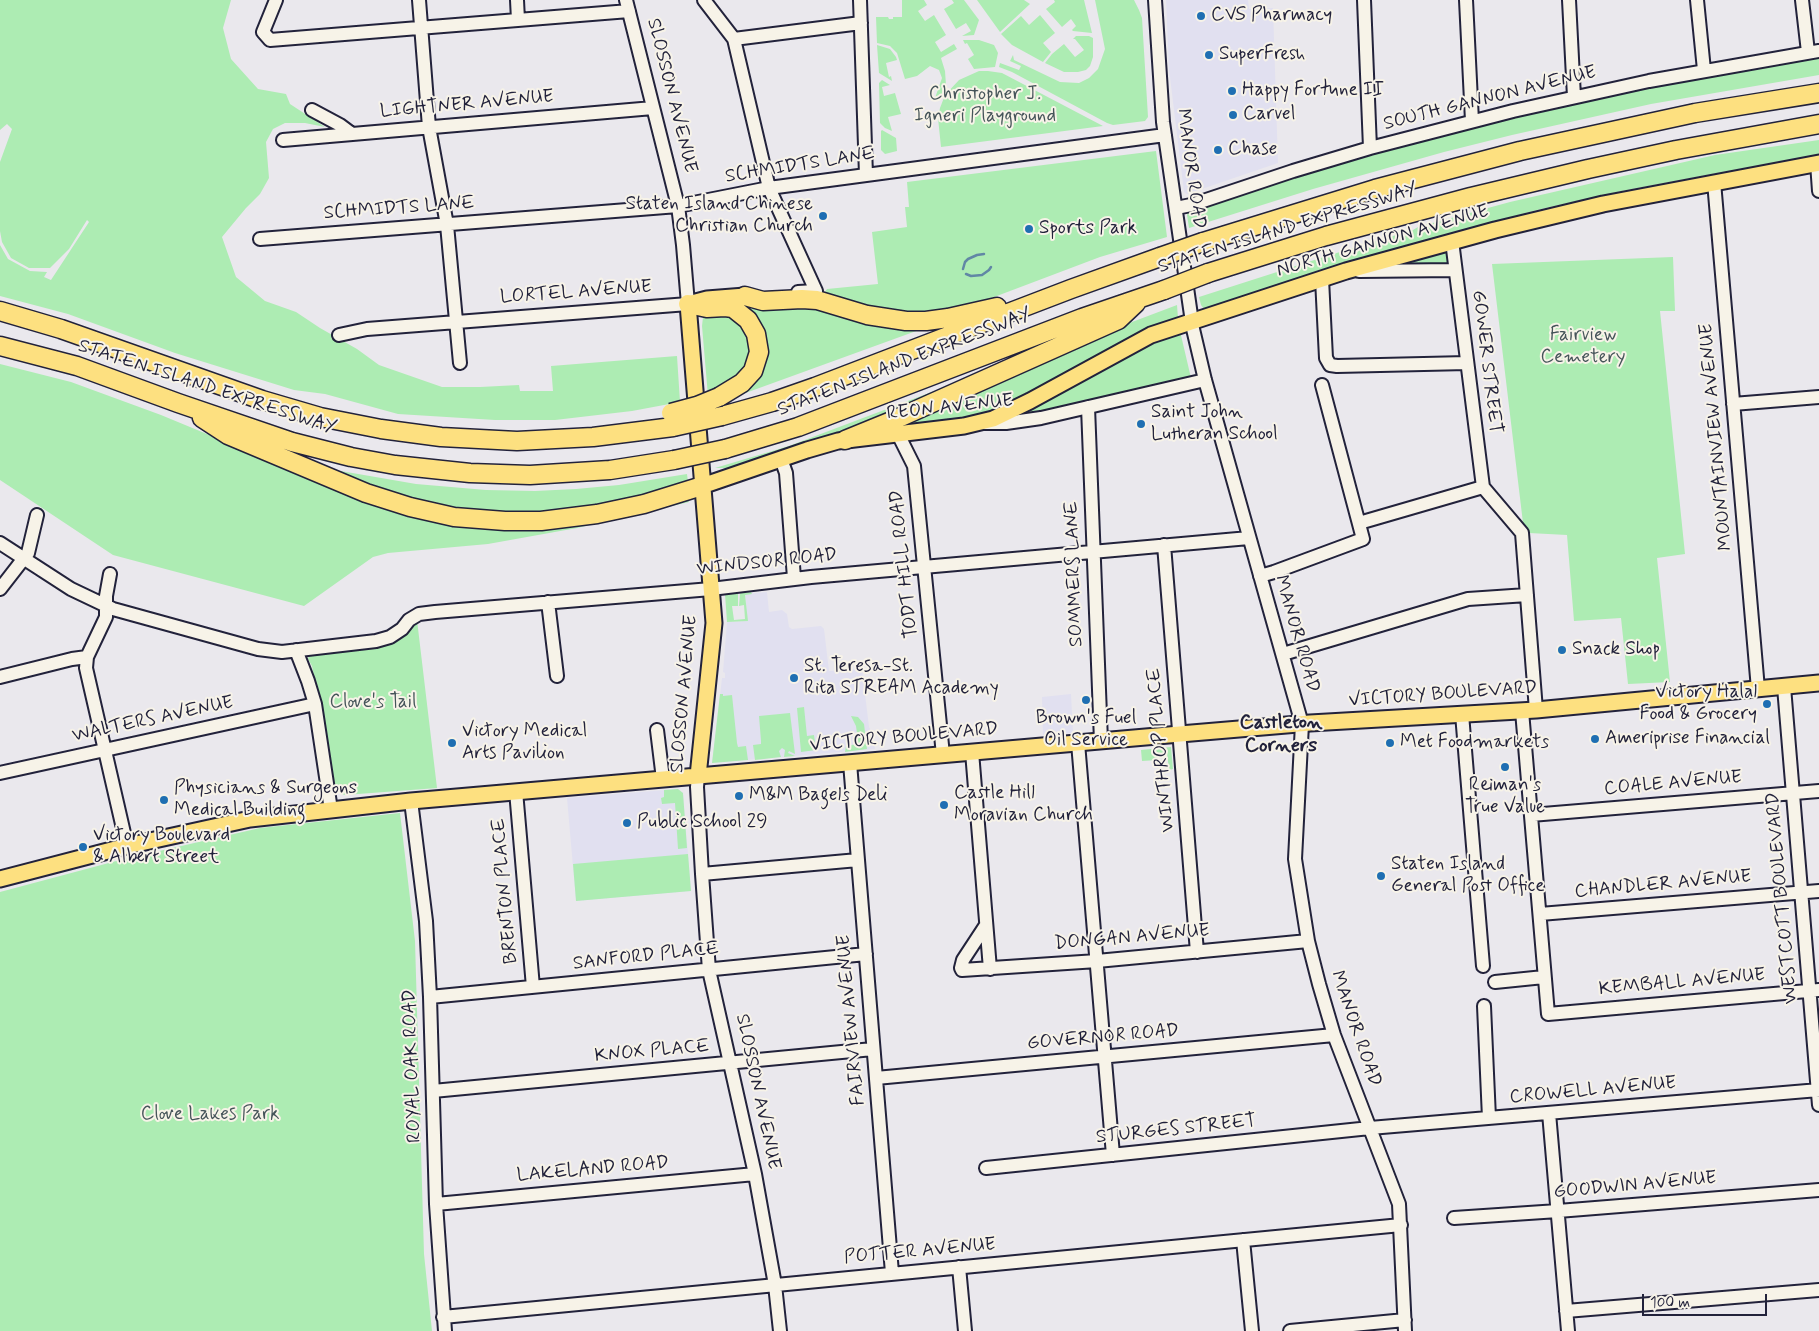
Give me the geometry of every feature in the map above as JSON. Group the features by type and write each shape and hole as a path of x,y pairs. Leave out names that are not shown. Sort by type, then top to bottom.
{"highway":[{"name":"STATEN ISLAND EXPRESSWAY","path":"0,311 61,328 262,400 350,423 411,434 502,440 577,439 622,434 672,420 722,416 808,390 1070,289 1160,257 1375,189 1529,149 1695,113 1817,93"},
{"name":"STATEN ISLAND EXPRESSWAY","path":"0,346 77,366 277,437 335,453 395,465 500,474 561,474 610,470 674,460 725,449 798,427 1082,318 1208,273 1326,236 1471,196 1588,168 1669,151 1819,126"},
{"path":"745,296 763,301 817,300 877,317 916,321 958,316 1070,289"},
{"path":"846,440 1118,320 1142,298"},
{"path":"672,420 697,406 719,397 742,383 753,371 759,352 756,334 748,320 733,308 707,308 688,304"},
{"path":"178,403 228,435 366,493 410,507 454,516 498,521 542,521 598,514 644,504 702,486"}],"main road":[{"name":"NORTH GANNON AVENUE","path":"980,423 1030,401 1143,338 1346,271 1452,241 1593,206 1818,163"},
{"name":"LORTEL AVENUE","path":"688,304 707,299 745,296"},
{"name":"SLOSSON AVENUE","path":"688,304 714,623 698,776"},
{"name":"REON AVENUE","path":"702,486 815,447 846,440 980,423"},
{"name":"VICTORY BOULEVARD","path":"0,879 127,846 250,819 412,801 1302,724 1529,710 1819,683"}],"street":[{"path":"276,0 263,32 270,40 518,20 627,6"},
{"path":"420,0 429,127 447,224 460,362"},
{"path":"517,0 518,20"},
{"path":"704,0 734,39 769,188"},
{"path":"860,0 866,175"},
{"name":"MANOR ROAD","path":"1155,0 1165,135 1192,321 1205,380 1302,724 1295,859 1308,941 1334,1035 1398,1204 1401,1225 1405,1326"},
{"path":"1364,0 1370,148"},
{"path":"1466,0 1472,121"},
{"path":"1569,0 1574,97"},
{"path":"1697,0 1704,70"},
{"path":"1802,0 1813,52"},
{"name":"SLOSSON AVENUE","path":"627,6 678,206 688,304"},
{"path":"734,39 861,23"},
{"name":"SOUTH GANNON AVENUE","path":"1176,208 1191,205 1370,148 1472,121 1574,97 1704,70 1813,52"},
{"name":"LIGHTNER AVENUE","path":"283,140 653,108"},
{"path":"312,110 340,125 352,134"},
{"name":"SCHMIDTS LANE","path":"260,239 678,206 769,188 1165,135"},
{"path":"1818,163 1819,191"},
{"name":"MOUNTAINVIEW AVENUE","path":"1714,182 1758,689"},
{"name":"LORTEL AVENUE","path":"745,296 816,291 769,188"},
{"name":"GOWER STREET","path":"1452,241 1483,486"},
{"path":"1346,271 1455,270"},
{"path":"1322,279 1326,358 1330,364 1337,366 1467,363"},
{"name":"LORTEL AVENUE","path":"339,335 367,329 688,304"},
{"name":"REON AVENUE","path":"980,423 1018,421 1205,380"},
{"path":"1260,576 1362,539 1322,385"},
{"path":"1733,404 1819,397"},
{"name":"SOMMERS LANE","path":"1088,407 1101,741"},
{"name":"TODT HILL ROAD","path":"898,434 914,466 943,755"},
{"path":"782,458 786,473 794,578"},
{"path":"1359,523 1483,486 1522,532 1527,595 1531,815 1544,977 1494,982"},
{"path":"0,589 24,559 30,546 37,516"},
{"name":"WINDSOR ROAD","path":"0,543 71,589 106,607 264,650 282,652 376,641 390,637 418,614 711,589 794,578 1249,538"},
{"name":"WINTHROP PLACE","path":"1164,545 1197,952"},
{"path":"110,574 106,596 106,617 87,657 86,668 127,846"},
{"path":"1283,654 1468,599 1527,595"},
{"path":"548,602 557,676"},
{"path":"296,650 315,704 331,810"},
{"path":"0,677 87,657"},
{"name":"WESTCOTT BOULEVARD","path":"1784,687 1801,892 1814,990 1819,1105"},
{"name":"WALTERS AVENUE","path":"0,773 315,704"},
{"path":"1462,714 1483,966"},
{"path":"658,730 663,779"},
{"path":"1078,743 1113,1155"},
{"path":"972,752 990,969"},
{"name":"FAIRVIEW AVENUE","path":"850,763 892,1274"},
{"name":"SLOSSON AVENUE","path":"698,776 697,787 709,970 755,1174 780,1331"},
{"name":"BRENTON PLACE","path":"516,791 533,987"},
{"name":"COALE AVENUE","path":"1531,815 1819,791"},
{"name":"ROYAL OAK ROAD","path":"412,801 426,922 436,1204 445,1331"},
{"path":"702,874 858,860"},
{"name":"CHANDLER AVENUE","path":"1540,914 1819,891"},
{"name":"DONGAN AVENUE","path":"986,925 963,960 961,968 966,971 1308,941"},
{"name":"SANFORD PLACE","path":"430,997 866,954"},
{"name":"KEMBALL AVENUE","path":"1544,977 1548,1014 1814,990"},
{"path":"1484,1006 1489,1118"},
{"name":"GOVERNOR ROAD","path":"876,1078 1334,1035"},
{"name":"KNOX PLACE","path":"433,1091 873,1049"},
{"name":"CROWELL AVENUE","path":"1370,1128 1818,1090"},
{"path":"1550,1113 1568,1331"},
{"name":"STURGES STREET","path":"986,1168 1370,1128"},
{"name":"LAKELAND ROAD","path":"436,1204 755,1174"},
{"name":"GOODWIN AVENUE","path":"1454,1218 1558,1212 1819,1190"},
{"name":"POTTER AVENUE","path":"443,1317 1401,1225"},
{"path":"1243,1240 1252,1331"},
{"path":"959,1267 965,1331"},
{"path":"1566,1311 1819,1290"},
{"path":"1290,1331 1405,1326"}],"shaded area":[{"path":"1166,0 1248,0 1249,9 1273,8 1278,163 1187,194 1184,192 1169,69"},
{"name":"St. Teresa-St. Rita STREAM Academy","path":"767,592 769,612 782,610 787,614 789,627 792,629 821,626 824,629 829,671 862,669 869,727 874,736 875,749 712,763 722,678 725,678 725,673 723,672 727,622 747,621 745,594"},
{"path":"1071,694 1073,733 1043,735 1042,697"},
{"name":"Public School 29","path":"678,789 683,793 691,891 576,901 567,798"}],"green space":[{"path":"0,0 231,0 223,28 231,59 258,89 286,94 290,104 325,127 305,123 285,123 273,129 266,142 269,178 260,194 222,237 236,277 265,301 296,312 357,349 379,365 442,387 519,385 520,391 553,391 551,366 677,356 680,402 632,411 555,420 495,420 398,414 325,394 294,390 175,353 68,314 0,296 0,245 8,259 30,271 47,272 44,277 51,280 89,222 87,220 69,249 50,268 29,268 11,258 2,242 0,231 0,162 12,129 7,124 0,130"},
{"path":"902,0 924,0 927,5 918,11 925,21 934,15 946,35 935,42 941,52 954,44 957,49 941,58 945,71 946,85 939,100 935,98 942,78 939,70 930,66 917,76 905,79 897,53 890,46 877,43 876,17 893,19 893,17 902,17"},
{"path":"952,0 964,0 979,20 974,35 962,36 971,31 966,23 956,29 944,9 954,3"},
{"path":"977,0 1024,0 1030,4 1000,32"},
{"path":"1054,0 1084,0 1092,33 1073,31 1076,26 1071,19 1062,27 1046,9 1055,2"},
{"path":"1095,0 1134,0 1139,10 1142,18 1148,117 1145,121 1113,125 1107,123 1012,72 999,67 1000,63 1019,70 1021,66 1010,61 1013,55 1014,60 1060,82 1079,83 1089,78 1098,69 1105,49"},
{"path":"1040,15 1055,33 1043,43 1051,52 1043,62 1012,45 1001,34 1021,16 1029,25"},
{"path":"1076,36 1089,36 1093,38 1093,57 1090,66 1086,70 1064,72 1045,63 1064,44 1075,57 1084,50 1073,39"},
{"path":"963,40 979,40 994,45 998,53 995,67 974,69 968,59 974,55"},
{"path":"877,45 890,49 896,57 897,60 886,63 889,77 891,76 892,81 879,73"},
{"path":"1819,57 1819,75 1651,104 1512,135 1313,189 1189,228 1187,215 1189,209 1313,170 1368,155 1480,125 1629,91"},
{"name":"Christopher J. Igneri Playground","path":"979,71 1002,73 1103,126 941,147 938,118 945,95 959,80"},
{"path":"882,80 890,85 882,87 884,96 895,93 901,114 888,117 892,131 880,123 879,83"},
{"path":"882,130 896,138 897,151 885,154 881,150"},
{"path":"1819,140 1819,154 1622,191 1537,210 1418,242 1204,309 1201,305 1199,297 1418,227 1510,202 1715,155"},
{"name":"Sports Park","path":"1156,151 1167,237 1100,257 973,305 944,312 912,315 769,296 825,292 827,289 878,284 872,232 907,227 905,207 909,207 907,182"},
{"path":"1446,251 1448,262 1446,264 1385,265"},
{"name":"Fairview Cemetery","path":"1673,257 1675,311 1660,311 1685,554 1657,558 1670,682 1628,684 1621,618 1574,621 1567,535 1529,533 1523,523 1492,264"},
{"path":"733,301 818,304 930,326 740,395 739,392 761,365"},
{"path":"1177,305 1178,318 1124,340 1036,391 991,411 959,419 910,426 906,424 949,405 957,398 1103,333"},
{"path":"708,313 735,315 752,343 744,373 708,396 702,326 703,317"},
{"path":"1180,331 1191,378 1035,416 1015,415 1144,344"},
{"path":"0,364 71,382 161,415 335,487 484,527 688,498 689,502 577,528 488,544 388,553 373,557 304,606 113,555 0,480"},
{"path":"995,368 888,419 731,468 715,468 789,446"},
{"path":"335,470 416,484 486,490 535,491 576,489 619,485 687,474 688,482 630,500 569,508 536,516 446,511 335,476"},
{"path":"751,592 752,594 745,595 748,621 727,622 725,594 738,594 738,606 732,606 734,620 745,619 744,605 739,606 740,594"},
{"name":"Clove's Tail","path":"417,620 437,788 345,795 336,792 312,666 308,659 309,653 312,651 392,643 405,634"},
{"path":"720,694 723,694 723,696 732,695 737,743 738,747 746,746 748,760 712,763"},
{"path":"804,707 807,736 814,735 816,750 801,752 797,708"},
{"path":"790,713 795,754 789,751 788,753 795,756 784,757 785,750 782,748 779,751 781,757 755,760 753,745 761,744 759,716"},
{"path":"851,716 858,717 864,724 867,749 845,752 846,746 857,744 858,741 856,726"},
{"path":"1171,747 1173,769 1169,770 1167,753 1157,754 1158,760 1142,761 1141,750"},
{"path":"678,789 683,793 687,848 678,849 675,803 662,804 661,798 664,797 664,790"},
{"name":"Clove Lakes Park","path":"400,813 415,941 424,1254 432,1331 0,1331 0,892 120,860 260,828"},
{"path":"688,854 691,891 576,901 573,864"}],"waterway":[{"path":"963,269 968,259 984,254"},
{"path":"966,274 971,276 982,275 991,267"}],"place":[{"name":"CVS Pharmacy","path":"1201,16"},
{"name":"SuperFresh","path":"1209,55"},
{"name":"Happy Fortune II","path":"1232,91"},
{"name":"Carvel","path":"1233,115"},
{"name":"Chase","path":"1218,150"},
{"name":"Staten Island Chinese Christian Church","path":"823,216"},
{"name":"Sports Park","path":"1029,229"},
{"name":"Saint John Lutheran School","path":"1141,424"},
{"name":"Snack Shop","path":"1562,650"},
{"name":"St. Teresa-St. Rita STREAM Academy","path":"794,678"},
{"name":"Brown's Fuel Oil Service","path":"1086,700"},
{"name":"Victory Halal Food & Grocery","path":"1767,704"},
{"name":"Ameriprise Financial","path":"1595,739"},
{"name":"Victory Medical Arts Pavilion","path":"452,743"},
{"name":"Met Foodmarkets","path":"1390,743"},
{"name":"Reiman's True Value","path":"1505,767"},
{"name":"M&M Bagels Deli","path":"739,796"},
{"name":"Physicians & Surgeons Medical Building","path":"164,800"},
{"name":"Castle Hill Moravian Church","path":"944,805"},
{"name":"Public School 29","path":"627,823"},
{"name":"Victory Boulevard & Albert Street","path":"83,847"},
{"name":"Staten Island General Post Office","path":"1381,876"}],"district":[{"name":"Castleton Corners","path":"1281,736"}]}
